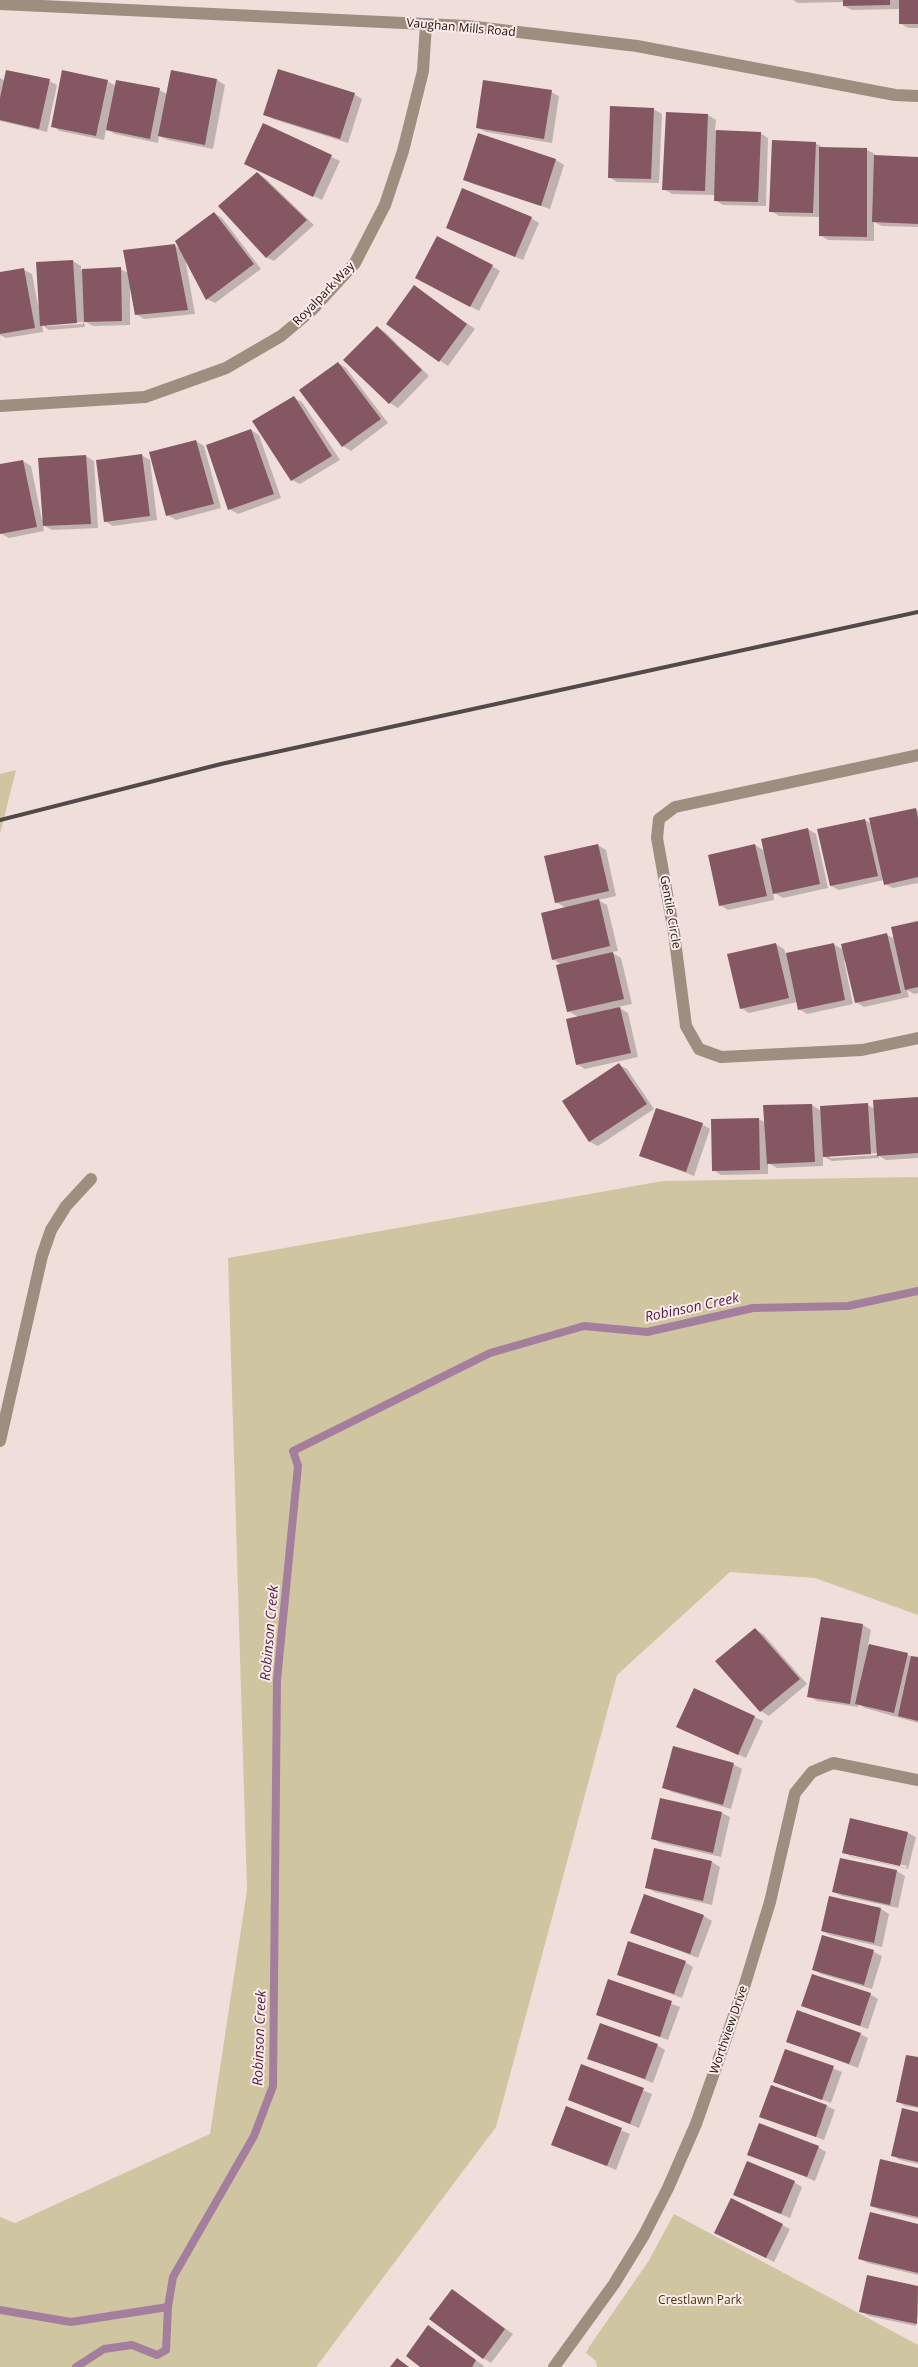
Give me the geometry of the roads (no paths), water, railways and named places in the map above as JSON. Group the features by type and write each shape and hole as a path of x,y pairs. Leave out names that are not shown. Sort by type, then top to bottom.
{"street":[{"name":"Vaughan Mills Road","path":"0,4 466,26 637,46 895,95 918,96"},
{"name":"Royalpark Way","path":"0,406 145,397 226,368 281,336 312,310 355,263 385,205 403,151 423,71 426,24"},
{"name":"Gentile Circle","path":"918,755 675,808 660,818 657,838 674,933 686,1026 699,1049 720,1057 862,1050 918,1038"},
{"path":"0,1442 42,1256 51,1230 66,1206 91,1179"},
{"name":"Worthview Drive","path":"554,2367 614,2284 644,2235 668,2188 696,2124 745,1984 770,1902 795,1793 812,1772 833,1763 918,1780"}],"waterway":[{"name":"Robinson Creek","path":"76,2367 104,2349 132,2345 157,2355 166,2350 168,2307 173,2277 254,2136 273,2086 277,1680 298,1466 293,1451 490,1353 584,1326 647,1332 753,1308 848,1306 918,1291"},
{"path":"0,2310 71,2322 168,2307"}],"railway":[{"path":"0,820 221,764 918,612"}],"park label":[{"name":"Crestlawn Park","path":"700,2301"}]}
